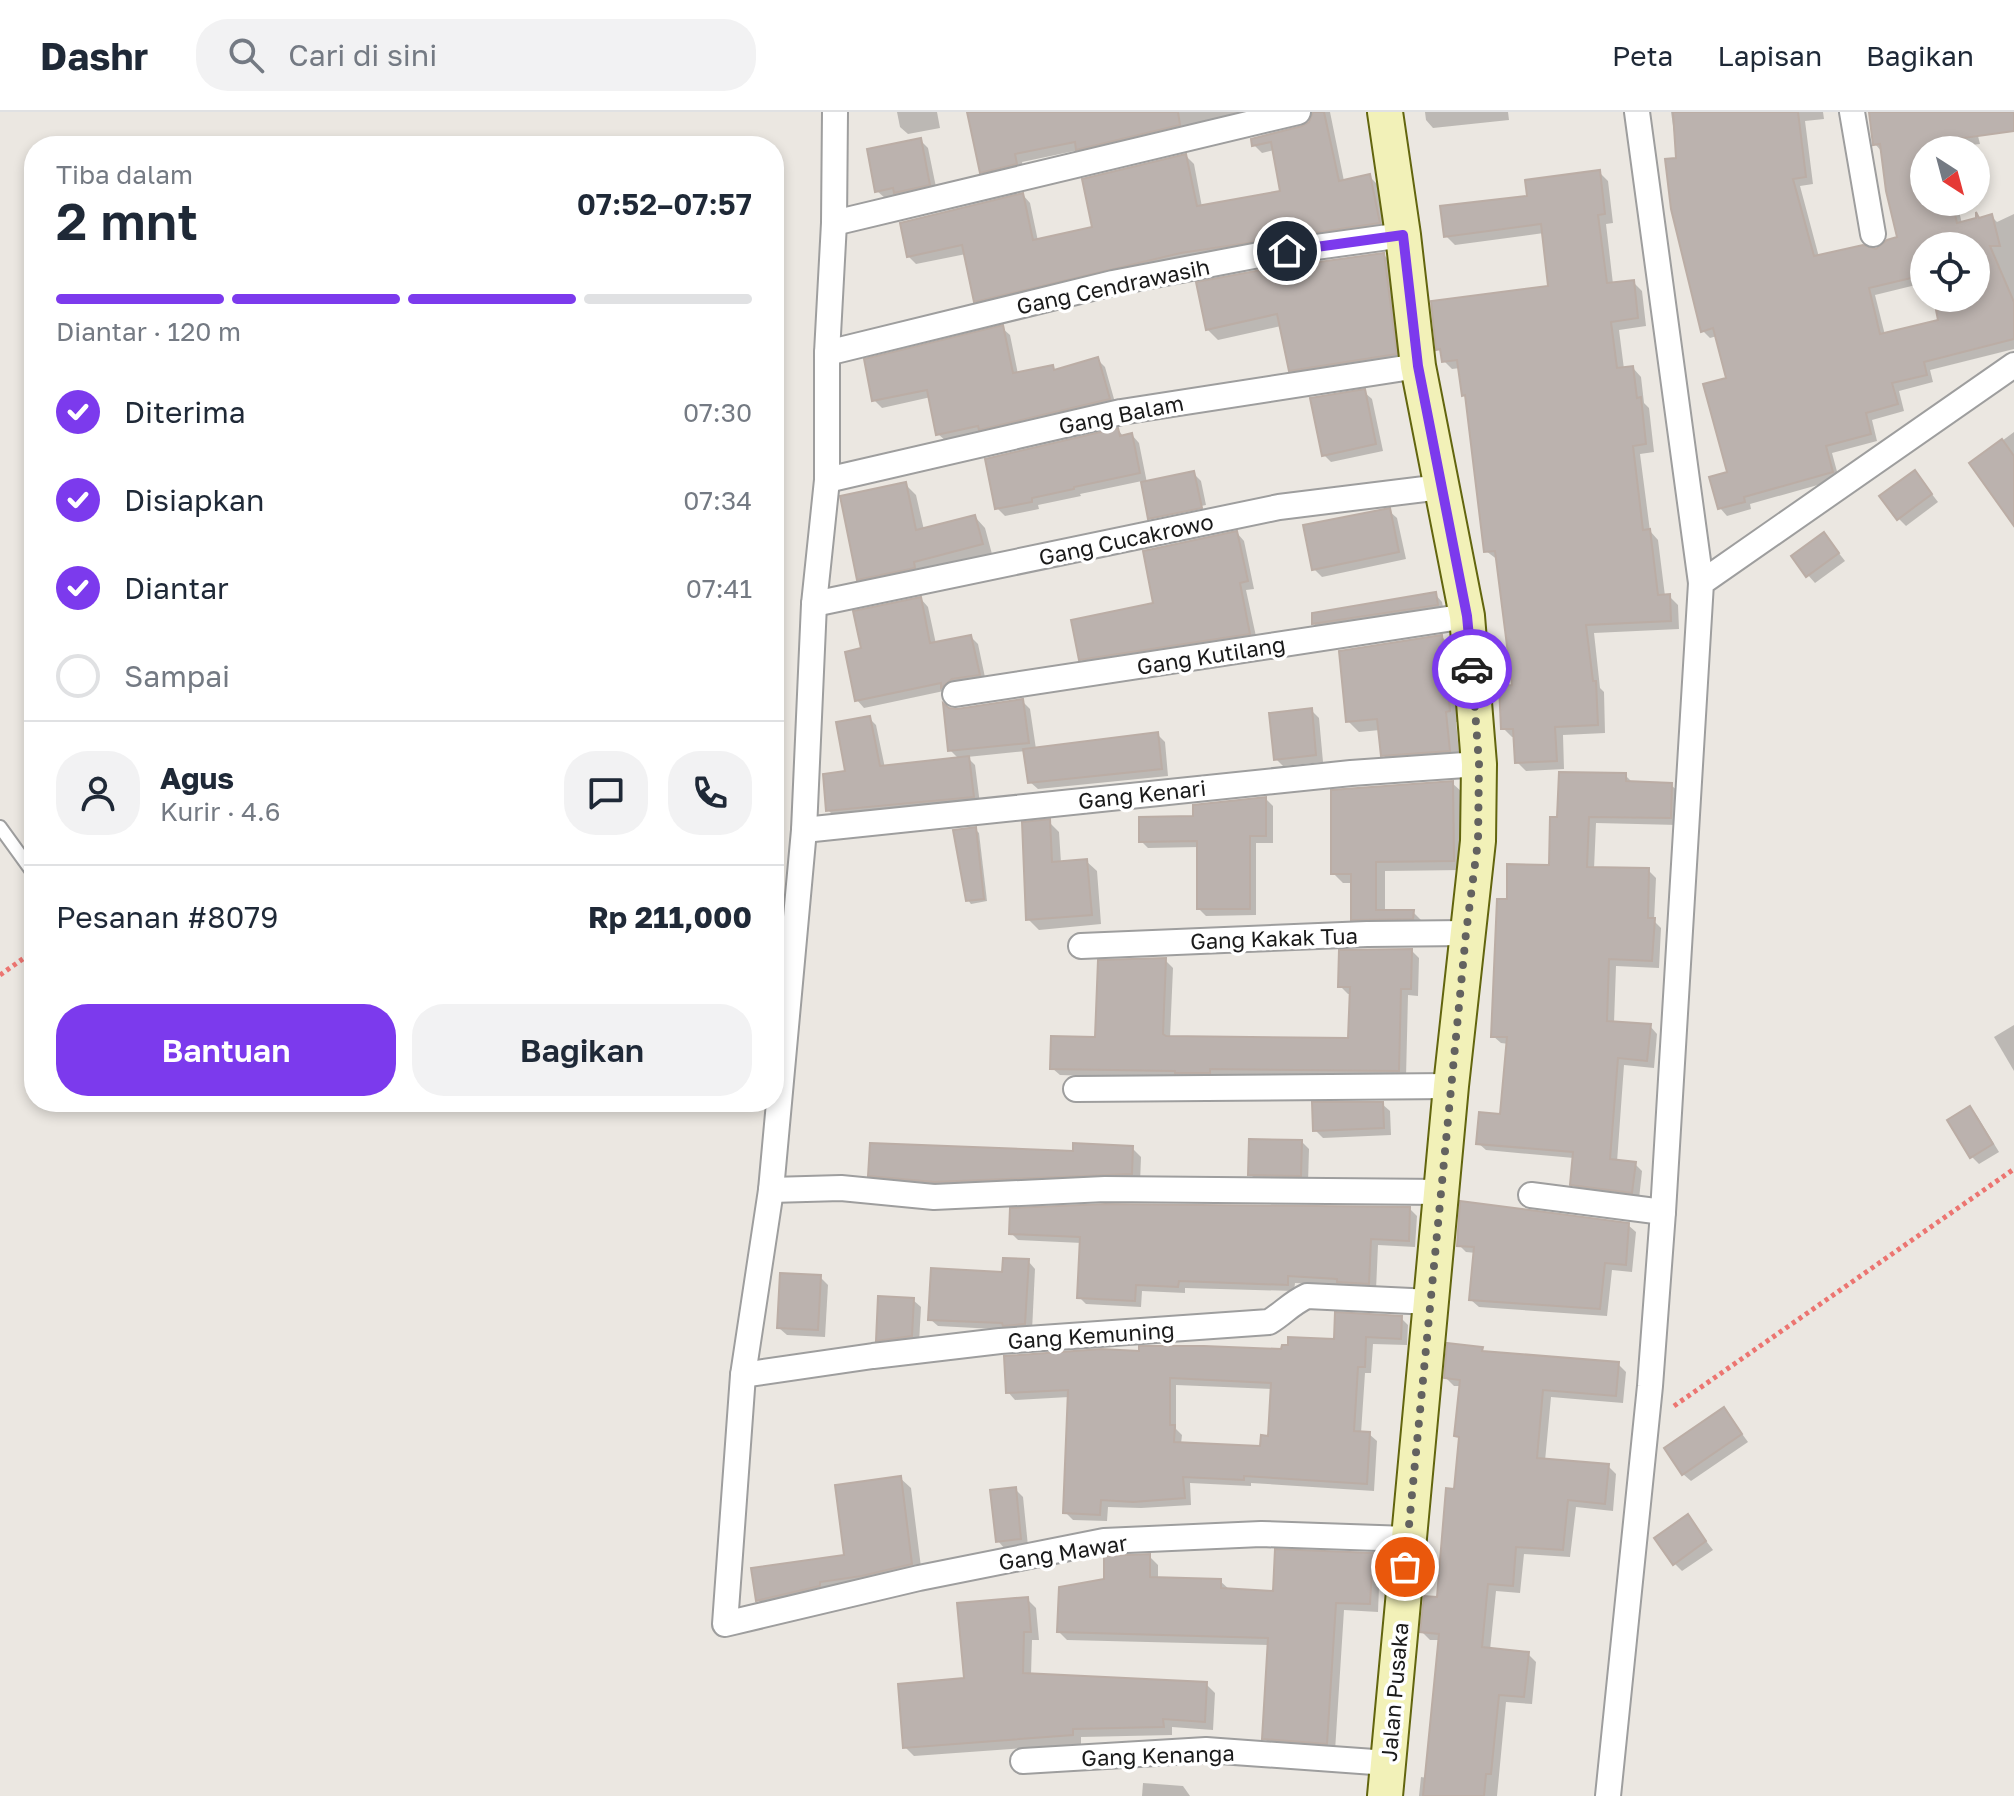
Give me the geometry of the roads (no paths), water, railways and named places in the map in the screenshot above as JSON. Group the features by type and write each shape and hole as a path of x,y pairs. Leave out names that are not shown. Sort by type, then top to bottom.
{"main road":[{"name":"Jalan Pusaka","path":"1385,112 1418,366 1467,616 1479,764 1478,841 1451,1086 1387,1779"}],"street":[{"path":"784,1048 804,830 814,604 827,480 827,353 834,223 835,112"},
{"path":"834,223 1298,112"},
{"path":"1608,1796 1646,1426 1663,1212 1701,583 1637,112"},
{"path":"1852,112 1873,234"},
{"name":"Gang Cendrawasih","path":"827,353 1113,283 1259,255 1403,235"},
{"path":"1701,583 2014,365"},
{"name":"Gang Balam","path":"827,480 1121,412 1418,366"},
{"name":"Gang Cucakrowo","path":"814,604 1279,507 1441,487"},
{"name":"Gang Kutilang","path":"955,694 1467,616"},
{"name":"Gang Kenari","path":"804,830 1336,774 1479,764"},
{"name":"Gang Kakak Tua","path":"1081,946 1466,933"},
{"path":"1076,1089 1451,1086"},
{"path":"743,1375 771,1190 778,1112"},
{"path":"771,1190 841,1188 934,1197 1105,1189 1443,1192"},
{"path":"1531,1195 1663,1212"},
{"name":"Gang Kemuning","path":"743,1375 1000,1341 1269,1322 1281,1315 1290,1304 1307,1296 1432,1302"},
{"name":"Gang Mawar","path":"743,1375 725,1624 919,1578 1104,1541 1261,1534 1408,1539"},
{"name":"Gang Kenanga","path":"1023,1761 1206,1750 1387,1779"}],"lane":[{"path":"0,827 24,860"}]}
